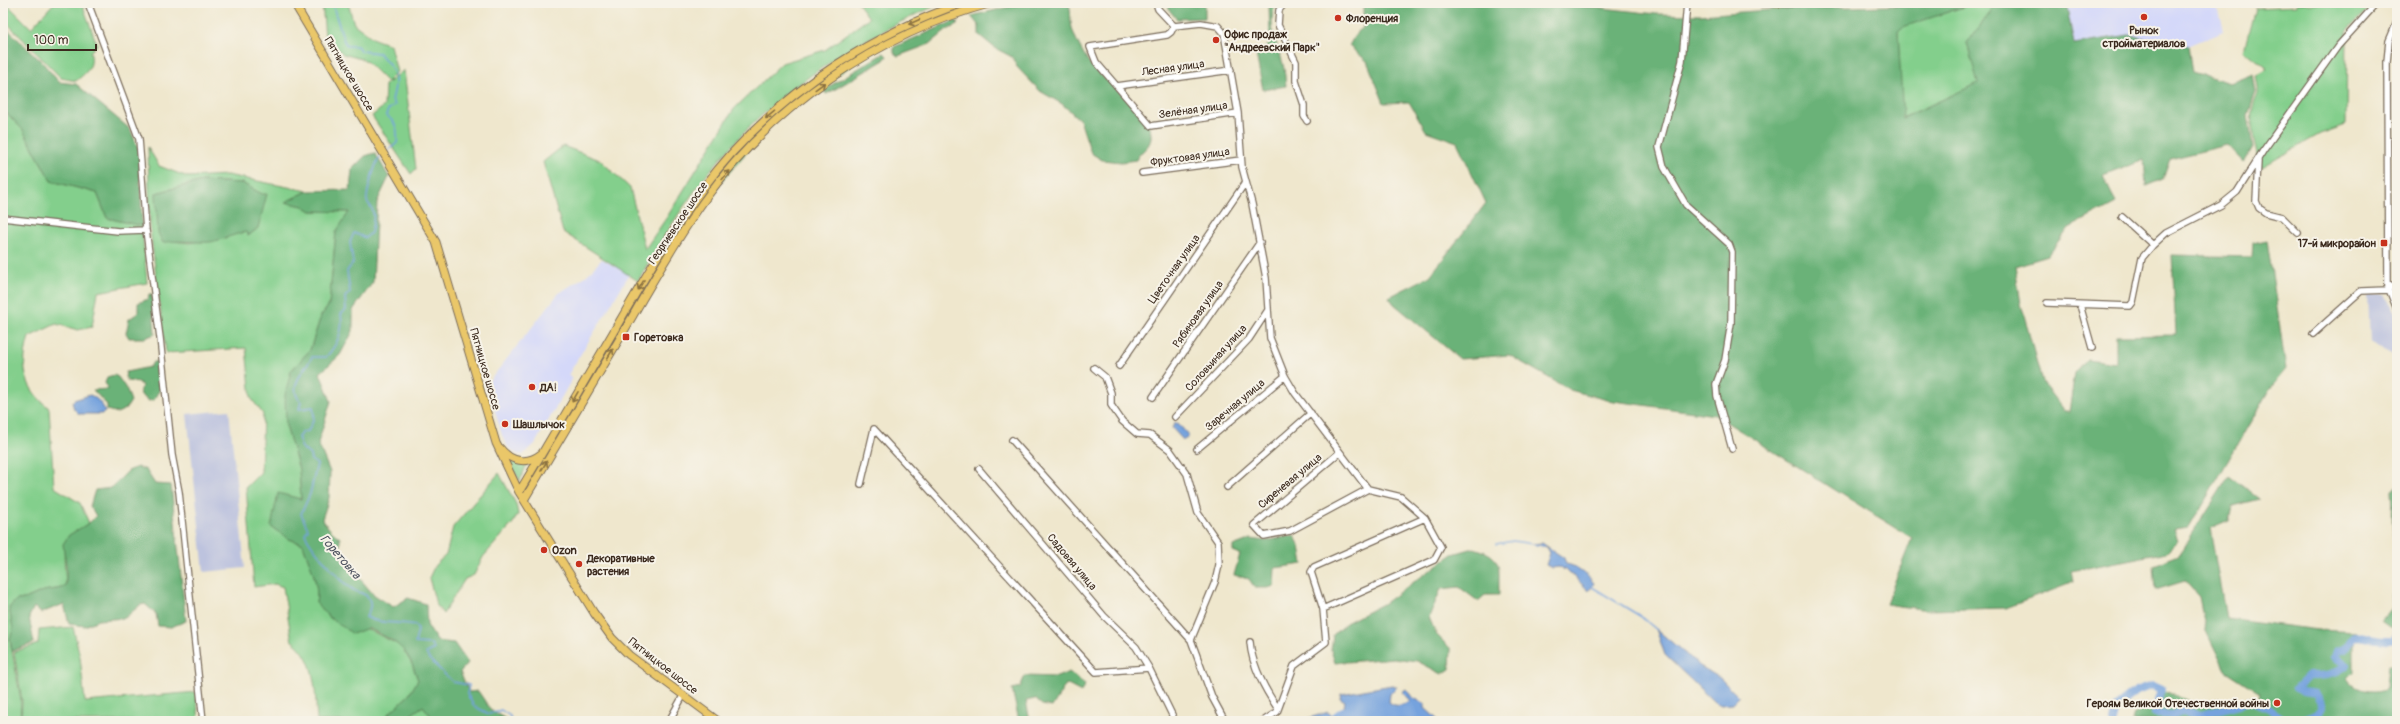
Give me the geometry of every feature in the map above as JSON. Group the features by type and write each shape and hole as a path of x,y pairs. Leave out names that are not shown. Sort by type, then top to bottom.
{"main road":[{"name":"Пятницкое шоссе","path":"294,3 418,209 436,242 496,442 519,492 594,613 612,638 629,655 718,721"},
{"name":"Георгиевское шоссе","path":"519,492 665,245 694,200 731,155 765,120 839,63 899,29 963,3"},
{"name":"Георгиевское шоссе","path":"524,500 678,239 716,185 750,148 811,93 870,53 920,28 992,3"},
{"path":"1732,3 1791,3"},
{"path":"496,442 504,453 518,460 526,461 543,452"}],"street":[{"path":"88,3 139,139 146,230 160,338 172,455 179,492 203,721"},
{"path":"1156,3 1158,9 1174,26"},
{"path":"1285,3 1279,10 1278,25 1296,62 1296,81 1304,105 1304,116 1307,121"},
{"path":"1687,3 1682,61 1659,147 1664,167 1686,205 1726,240 1732,252 1731,324 1725,360 1716,384 1716,396 1732,449"},
{"path":"2047,303 2130,306 2133,302 2142,258 2166,233 2221,205 2237,192 2258,161 2263,150 2338,46 2377,3"},
{"path":"1174,26 1201,23 1218,26 1224,33 1238,113 1241,160 1252,204 1266,278 1270,338 1285,376 1368,489 1401,497 1425,518 1441,547 1434,560 1323,610"},
{"path":"2397,24 2390,41 2387,62 2388,290 2397,308"},
{"path":"1117,86 1096,62 1090,47 1167,34 1171,32 1174,26"},
{"name":"Лесная улица","path":"1117,86 1231,70"},
{"name":"Зелёная улица","path":"1117,86 1151,126 1238,113"},
{"name":"Фруктовая улица","path":"1142,173 1241,160"},
{"path":"2258,161 2256,201 2259,208 2266,213 2282,218 2298,233"},
{"name":"Цветочная улица","path":"1119,366 1246,183"},
{"path":"2122,217 2153,245"},
{"path":"3,218 118,231 146,230"},
{"name":"Рябиновая улица","path":"1153,397 1260,242"},
{"path":"2388,283 2392,287 2397,288"},
{"path":"2313,334 2361,291 2388,290"},
{"path":"2080,305 2092,348"},
{"name":"Соловьиная улица","path":"1175,417 1249,339 1268,310"},
{"path":"1094,368 1105,377 1111,393 1111,405 1122,421 1137,434 1150,435 1174,456 1187,474 1198,513 1218,542 1219,565 1215,582 1191,640"},
{"name":"Заречная улица","path":"1197,449 1285,376"},
{"path":"1227,487 1311,413"},
{"path":"861,484 874,428 1096,672 1149,668"},
{"path":"1012,440 1191,640 1212,697 1224,721"},
{"name":"Сиреневая улица","path":"1340,452 1254,525 1264,536 1290,531 1368,489"},
{"name":"Садовая улица","path":"979,469 1104,616 1136,647 1149,668 1175,721"},
{"path":"1263,721 1277,712 1294,666 1326,642 1323,610 1311,572 1314,567 1425,518"},
{"path":"1250,642 1251,655 1256,669 1278,709"},
{"path":"669,721 683,696"}],"shaded area":[{"name":"Рынок стройматериалов","path":"2066,3 2216,3 2223,31 2188,46 2128,35 2074,44"},
{"path":"602,259 629,275 568,375 572,379 535,444 523,455 517,454 508,447 502,435 487,384 559,293 586,276"},
{"path":"2368,294 2385,294 2397,318 2397,357 2370,343"},
{"path":"229,410 245,568 204,572 187,414"}],"green space":[{"path":"3,3 6,3 31,28 54,3 82,3 97,45 90,52 91,61 89,69 76,81 61,78 3,19"},
{"path":"322,3 348,3 354,24 374,39 390,45 397,72 387,82 365,60 343,54 325,36"},
{"path":"858,3 943,3 915,15 859,44 807,78 759,118 722,156 695,190 671,225 638,281 563,232 543,162 563,146 600,160 630,188 645,249 667,217 734,109 782,63 825,50 869,18"},
{"path":"1025,3 1069,3 1073,32 1088,61 1136,108 1145,118 1150,128 1151,138 1149,144 1136,160 1121,162 1102,160 1091,153 1080,120 1062,104 1040,91 1017,67 1012,57 995,48 979,35 979,26 971,16"},
{"path":"1168,3 1205,3 1205,18 1177,19 1169,10"},
{"path":"1269,3 1276,3 1273,11 1272,27 1284,67 1286,86 1263,90 1256,54 1270,44"},
{"path":"1363,3 1461,3 1594,7 1656,14 1700,15 1782,9 1986,3 1972,4 1903,27 1898,31 1903,118 1978,83 1967,43 1990,13 1994,3 2066,3 2074,44 2128,35 2188,46 2192,72 2230,83 2253,74 2256,92 2248,115 2253,148 2244,163 2227,145 2170,159 2163,179 2146,186 2144,160 2103,176 2116,203 2069,228 2048,256 2015,266 2021,304 2042,382 2064,411 2069,411 2075,373 2087,359 2116,363 2116,336 2176,335 2172,255 2252,257 2253,243 2267,240 2286,369 2269,390 2189,528 2174,530 2178,541 2167,552 2072,571 2074,582 2006,608 1928,610 1886,604 1912,538 1715,415 1607,400 1570,390 1509,355 1460,359 1394,304 1389,297 1430,276 1486,203 1457,142 1426,131 1409,102 1384,103 1367,61 1349,46 1356,33 1363,28"},
{"path":"1994,3 1990,13 1967,43 1979,83 1902,118 1898,31 1902,27 1972,4"},
{"path":"2297,3 2374,3 2347,31 2346,125 2320,134 2262,167 2256,149 2252,112 2258,92 2256,76 2268,69 2244,50 2255,8 2297,6"},
{"path":"954,21 959,22 930,44 898,56 894,53 894,47"},
{"path":"3,25 42,62 59,82 76,84 130,129 139,150 142,226 107,218 97,193 51,181 23,130 3,109"},
{"path":"885,42 775,119 678,233 679,228 687,214 717,177 770,123 829,75 867,50"},
{"path":"884,53 887,56 884,60 826,94 823,90"},
{"path":"404,70 416,169 411,174 372,116 384,106 385,85"},
{"path":"3,109 23,130 51,181 97,193 107,218 142,226 147,283 98,292 92,327 78,330 56,324 29,337 25,358 26,376 34,393 49,408 54,487 80,503 89,523 70,535 65,544 64,559 66,586 16,600 9,608 14,629 10,639 21,700 20,721 3,721"},
{"path":"148,147 159,166 188,177 227,175 308,191 286,202 303,206 311,211 350,212 336,232 329,305 321,316 310,350 291,371 286,426 299,469 301,499 289,539 303,544 315,581 317,596 316,603 401,646 412,664 418,680 409,695 381,721 317,721 313,677 306,657 300,648 292,641 283,587 275,584 254,587 246,487 261,472 263,414 251,398 246,348 166,353 150,229","holes":["202,181 242,183 262,194 258,228 248,236 246,232 190,243 171,241 156,193"]},
{"path":"375,153 389,177 377,202 373,282 353,310 353,331 340,355 320,373 331,401 318,443 330,472 329,498 322,519 331,531 340,538 340,555 373,594 393,607 408,598 426,604 427,625 437,641 454,643 468,663 460,672 469,692 478,691 491,710 509,721 435,721 423,706 402,721 381,721 409,695 418,680 410,660 400,647 378,633 368,628 353,634 330,618 316,603 317,596 315,581 303,544 289,539 271,527 278,493 301,499 299,469 286,426 285,395 291,371 310,350 321,316 329,305 336,232 349,212 311,211 303,206 285,202 308,191 350,190 352,169 365,156"},
{"path":"202,181 242,183 262,194 267,194 258,228 248,236 246,232 210,242 174,241 163,243 158,233 156,193"},
{"path":"671,241 673,241 673,243 609,348"},
{"path":"149,294 152,294 155,334 145,338 129,338 126,333 129,319 138,313 138,303 148,299"},
{"path":"604,355 605,357 568,417 568,416"},
{"path":"158,361 161,387 154,400 149,401 141,395 140,390 142,386 139,382 128,381 125,377 126,372 150,367 153,362"},
{"path":"114,375 118,377 127,390 131,401 126,409 117,413 107,410 107,405 93,390 109,389 105,383 107,377"},
{"path":"506,459 516,463 527,464 520,481"},
{"path":"138,467 146,470 155,484 171,485 186,621 171,627 158,626 156,614 145,604 140,605 125,618 98,620 85,626 69,624 64,604 41,613 34,607 29,617 34,643 12,651 10,639 13,629 9,608 16,600 66,586 66,565 63,544 69,535 89,523 96,516 90,506 95,490 111,488 129,470"},
{"path":"499,473 516,504 518,514 513,523 483,557 474,575 465,579 443,614 436,604 429,578 435,565 446,555 453,527"},
{"path":"2229,476 2259,499 2232,506 2229,521 2210,529 2226,618 2319,630 2357,632 2354,637 2354,673 2348,679 2360,689 2371,691 2381,690 2386,688 2388,665 2397,667 2397,721 2132,721 2134,714 2162,702 2165,691 2196,705 2217,699 2246,700 2257,705 2260,693 2225,670 2206,631 2199,597 2185,581 2155,590 2153,565 2179,555"},
{"path":"2397,487 2397,543 2392,524 2392,490"},
{"path":"1294,535 1300,546 1303,564 1275,568 1274,586 1268,588 1255,588 1249,579 1234,575 1240,554 1233,551 1233,546 1251,539 1266,541"},
{"path":"1474,548 1491,555 1498,564 1499,595 1485,595 1478,601 1459,587 1441,589 1429,617 1436,634 1451,649 1450,669 1442,674 1417,661 1394,658 1335,663 1331,650 1333,635 1346,623 1383,604 1453,554"},
{"path":"2397,585 2397,628 2390,627 2381,620 2391,608 2394,588"},
{"path":"73,627 80,657 85,702 196,692 199,721 21,721 22,701 14,652 38,644 39,630"},
{"path":"1069,672 1085,684 1081,692 1066,684 1052,707 1042,705 1035,699 1026,701 1030,721 1019,721 1012,689 1020,687 1025,676 1057,677"},
{"path":"423,706 435,721 402,721"}],"water":[{"path":"90,395 100,402 105,412 101,414 79,414 74,409 72,402 74,400"},
{"path":"1178,423 1188,435 1188,438 1183,440 1172,428 1174,424"},
{"path":"1542,543 1564,558 1566,564 1582,571 1594,583 1589,591 1565,568 1562,570 1559,567 1552,568 1546,565 1550,553 1547,547 1532,544"},
{"path":"1656,629 1700,666 1720,678 1739,697 1732,704 1721,705 1714,702 1665,655"},
{"path":"1392,685 1397,687 1390,694 1389,702 1392,704 1402,705 1410,701 1402,692 1406,689 1412,697 1425,704 1425,708 1439,721 1355,719 1343,714 1345,701 1340,698 1341,694"},
{"path":"1328,712 1338,721 1300,721"}],"waterway":[{"name":"Горетовка","path":"332,3 347,46 357,46 361,51 379,53 389,64 394,74 395,85 392,100 395,105 388,110 386,115 395,124 397,143 389,150"},
{"name":"Горетовка","path":"380,157 373,171 367,197 367,201 372,208 374,215 371,233 365,238 354,233 350,242 353,263 347,271 350,292 345,297 346,310 341,314 342,320 339,337 326,357 312,357 301,373 296,384 295,390 301,402 299,409 313,407 314,414 308,431 303,432 298,437 302,448 310,455 311,460 317,464 310,494 301,514 308,529 305,534 334,573 348,586 364,594 369,599 370,606 366,617 384,622 415,625 418,630 415,643 431,644 434,649 426,653 429,659 453,682 469,685 467,694 474,706 489,714 501,710 510,716 511,721"},
{"path":"1496,544 1513,541 1545,546"},
{"path":"1592,587 1640,616 1657,630"},
{"name":"Горетовка","path":"2113,721 2116,707 2136,691 2153,685 2162,689 2155,714 2172,715 2182,711 2201,715 2250,701 2269,709 2283,719 2303,720 2320,713 2323,707 2316,694 2303,692 2297,688 2309,676 2333,674 2346,666 2334,658 2337,651 2345,649 2354,636 2391,640 2396,639 2397,635"},
{"name":"Горетовка","path":"1329,721 1343,711 1353,712"}],"place":[{"name":"Рынок стройматериалов","path":"2144,17"},
{"name":"Флоренция","path":"1338,18"},
{"name":"Офис продаж \"Андреевский Парк\"","path":"1216,40"},
{"name":"17-й микрорайон","path":"2384,243"},
{"name":"Горетовка","path":"626,337"},
{"name":"ДА!","path":"532,387"},
{"name":"Шашлычок","path":"505,424"},
{"name":"Ozon","path":"544,550"},
{"name":"Декоративные растения","path":"579,564"},
{"name":"Героям Великой Отечественной войны","path":"2277,703"}]}
